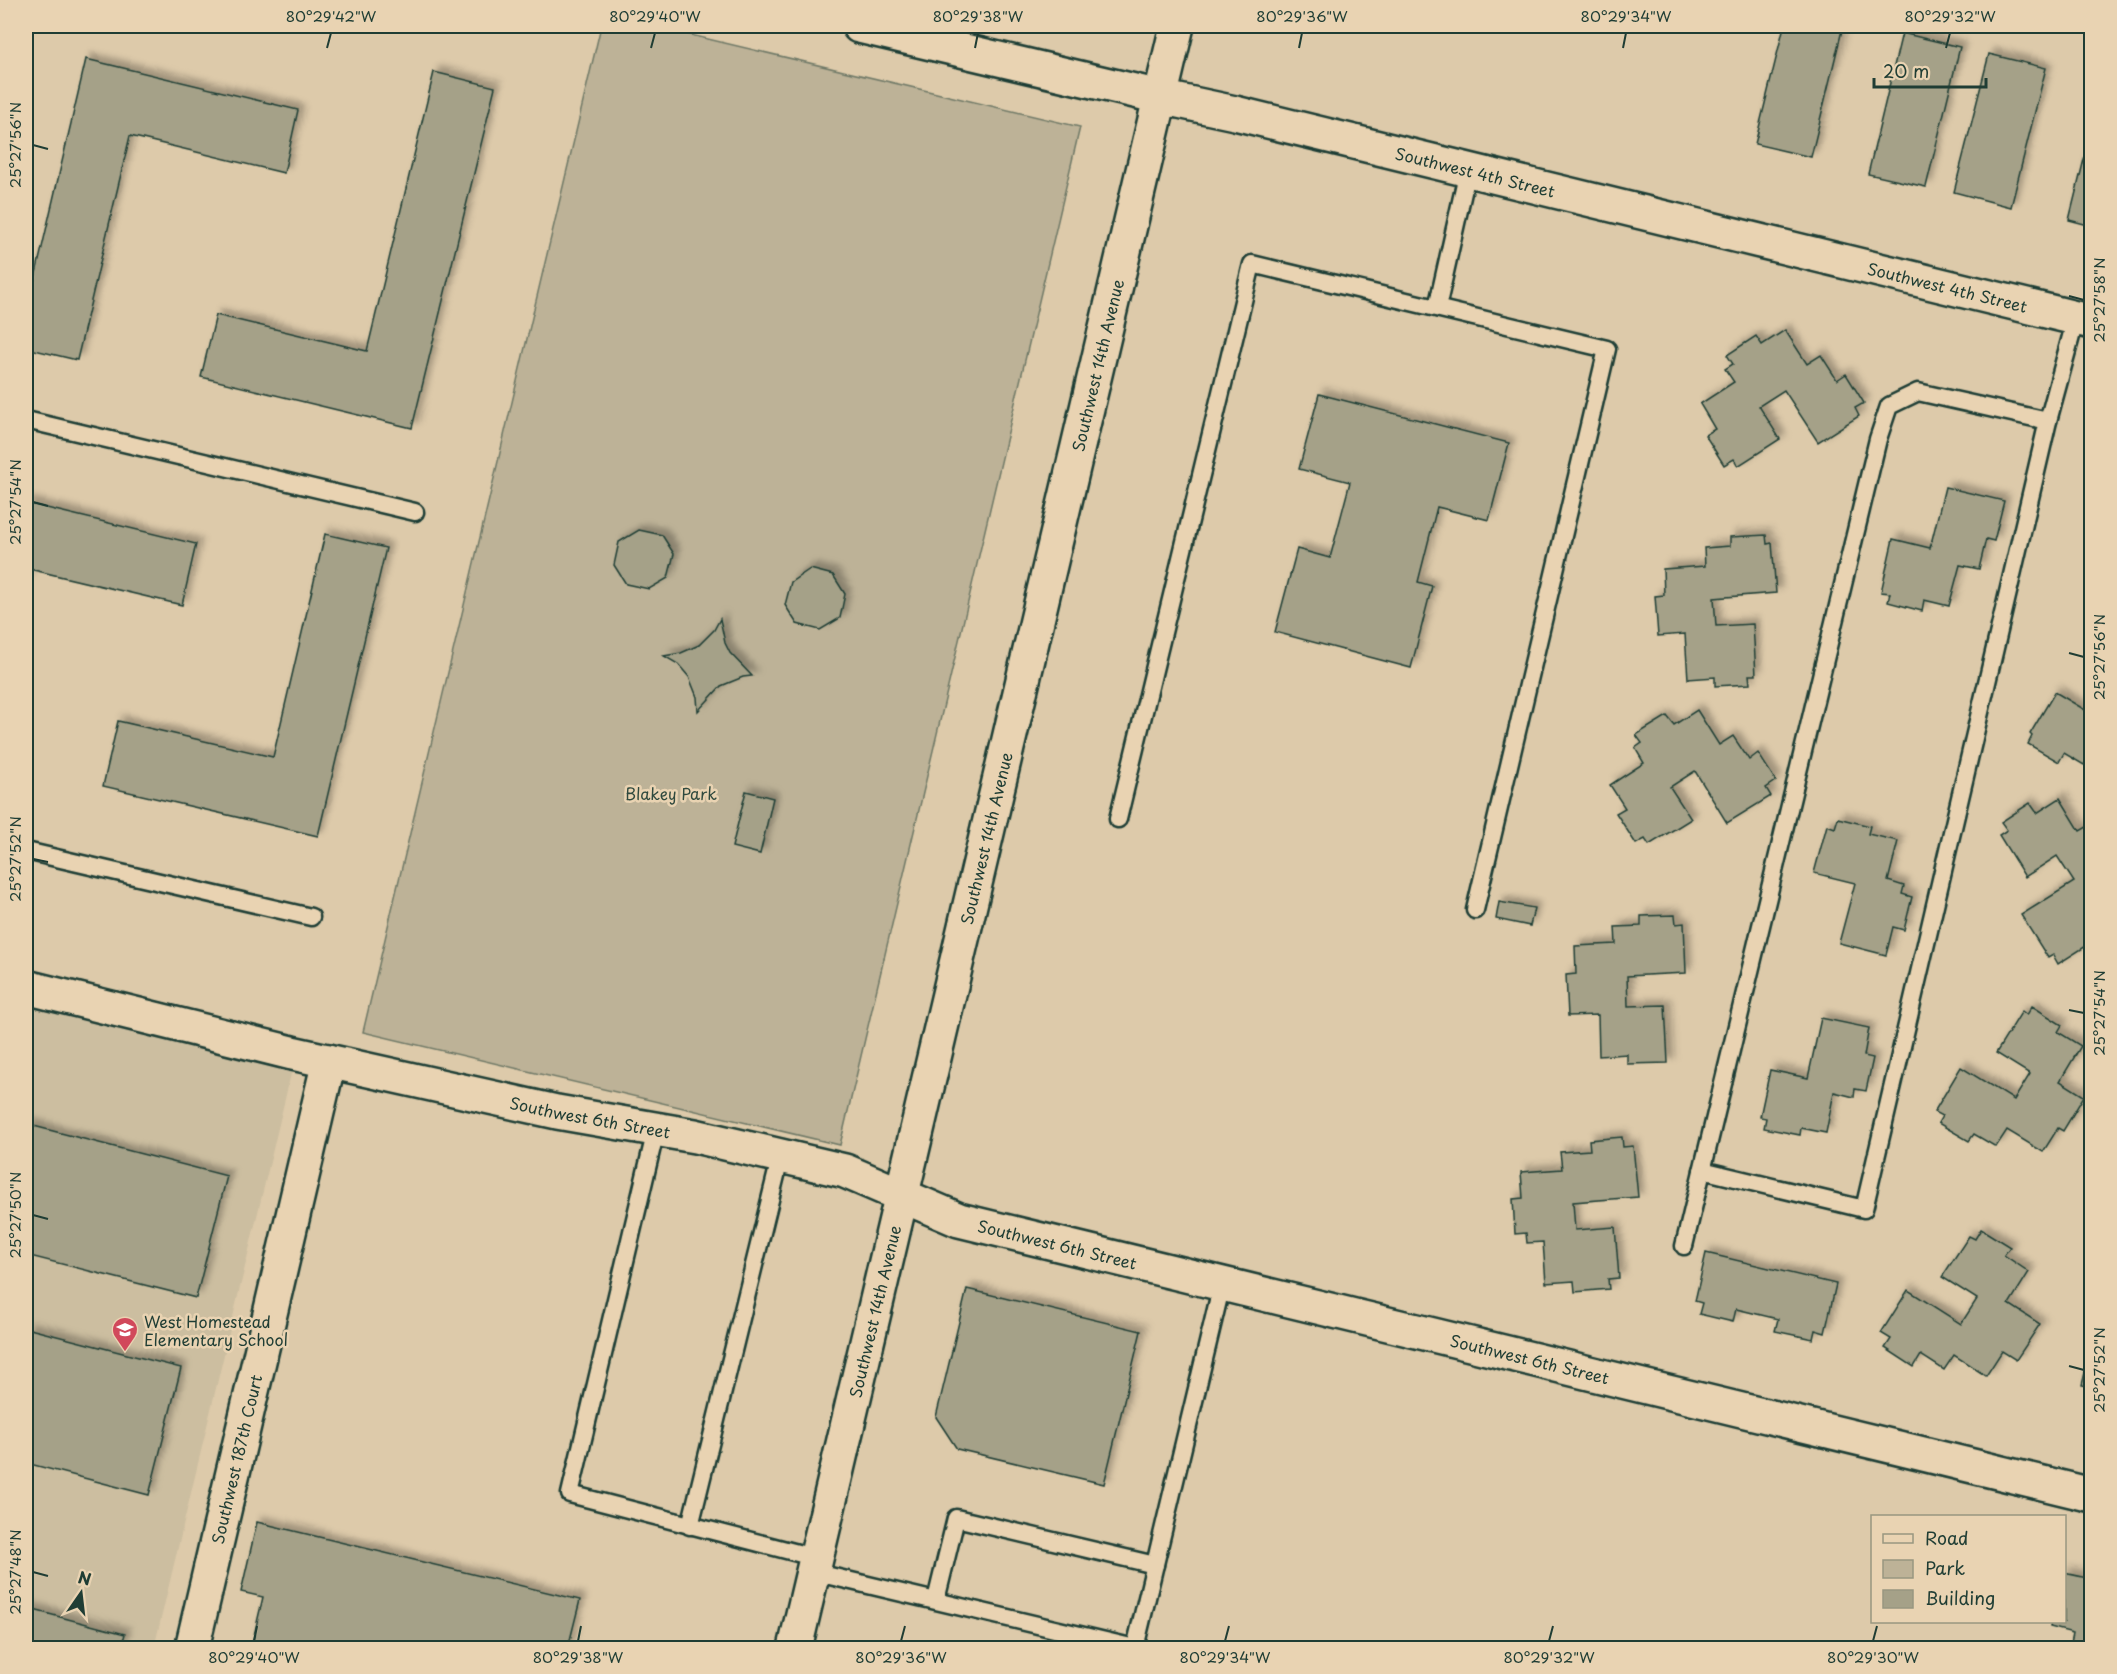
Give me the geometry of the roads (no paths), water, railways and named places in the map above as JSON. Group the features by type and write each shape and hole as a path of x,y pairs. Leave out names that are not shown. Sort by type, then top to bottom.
{"street":[{"name":"Southwest 4th Street","path":"859,26 1468,170 2084,320"},
{"name":"Southwest 14th Avenue","path":"795,1648 1177,26"},
{"name":"Southwest 6th Street","path":"26,987 329,1061 557,1112 781,1155 845,1171 959,1220 2091,1495"},
{"name":"Southwest 187th Court","path":"192,1648 329,1061"}],"lane":[{"path":"1437,308 1468,170"},
{"path":"1118,819 1252,264 1607,349 1475,910"},
{"path":"1701,1170 1864,1209 2048,421 2084,320"},
{"path":"1684,1246 1875,450 1889,406 1918,392 2048,421"},
{"path":"26,420 415,512"},
{"path":"26,851 311,917"},
{"path":"657,1130 570,1494 690,1526 936,1600 1136,1648 1222,1284"},
{"path":"690,1526 781,1155"},
{"path":"936,1600 956,1518 1155,1565"}],"place":[{"name":"West Homestead Elementary School","path":"125,1353"}],"park label":[{"name":"Blakey Park","path":"671,793"}]}
